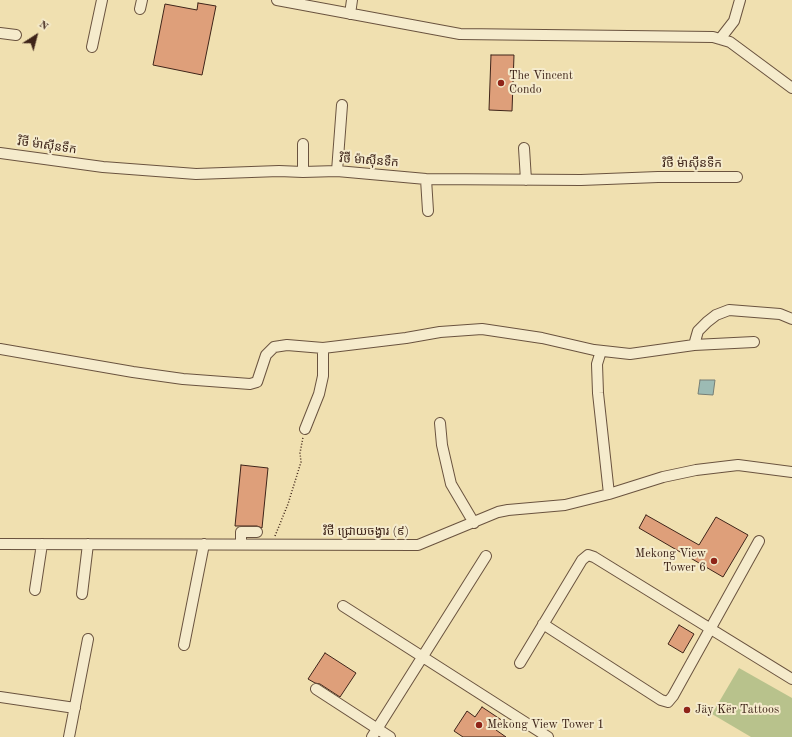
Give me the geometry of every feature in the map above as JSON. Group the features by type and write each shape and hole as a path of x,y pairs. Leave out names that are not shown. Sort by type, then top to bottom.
{"street":[{"path":"92,47 102,0"},
{"path":"277,0 460,34 713,37 730,42 792,88"},
{"path":"350,14 352,0"},
{"path":"720,39 734,21 740,0"},
{"path":"0,33 16,35"},
{"path":"337,172 342,105"},
{"path":"303,172 304,144"},
{"path":"524,148 526,180"},
{"name":"វិថី ម៉ាស៊ីនទឹក","path":"0,153 102,167 196,174 279,171 337,172 426,179 526,180 737,176"},
{"path":"426,179 428,211"},
{"path":"694,345 698,331 716,315 729,310 780,314 792,319"},
{"path":"0,349 183,379 250,384 256,382 266,355 274,347 287,345 323,348 406,338 440,332 482,329 542,338 601,351 630,354 694,345 754,342"},
{"path":"304,429 319,394 323,376 323,348"},
{"path":"601,351 597,364 598,393 609,494"},
{"path":"440,423 442,445 451,484 474,522"},
{"name":"វិថី ជ្រោយចង្វារ (៩)","path":"0,544 418,545 502,511 565,505 609,494 663,477 696,470 738,465 792,472"},
{"path":"241,544 241,532 257,531 256,545"},
{"path":"543,624 661,700 668,702 673,696 759,541"},
{"path":"35,590 42,544"},
{"path":"82,594 88,544"},
{"path":"184,645 204,544"},
{"path":"520,663 582,560 588,555 594,557 792,679"},
{"path":"375,733 486,556"},
{"path":"343,606 548,737"},
{"path":"69,737 88,639"},
{"path":"316,689 375,733 390,737"},
{"path":"0,697 75,708"}],"path":[{"path":"271,545 288,504 301,462 300,453 304,429"}],"green space":[{"path":"739,668 792,698 792,737 751,737 712,714"}],"water":[{"path":"700,380 715,380 713,395 698,394"}],"building":[{"path":"198,3 216,6 202,75 153,65 165,4 197,10"},
{"name":"The Vincent Condo","path":"491,55 514,55 512,111 489,110"},
{"path":"241,465 268,468 262,528 257,526 235,526"},
{"name":"Mekong View Tower 6","path":"646,515 699,545 716,517 748,535 723,577 639,528"},
{"path":"679,625 694,634 683,653 668,644"},
{"path":"325,653 356,673 340,697 320,684 308,679"},
{"name":"Mekong View Tower 1","path":"482,707 503,721 496,730 506,737 463,737 454,731 467,711 475,717"}],"place":[{"name":"The Vincent Condo","path":"501,83"},
{"name":"Mekong View Tower 6","path":"714,561"},
{"name":"Jäy Kër Tattoos","path":"687,710"},
{"name":"Mekong View Tower 1","path":"479,725"}]}
